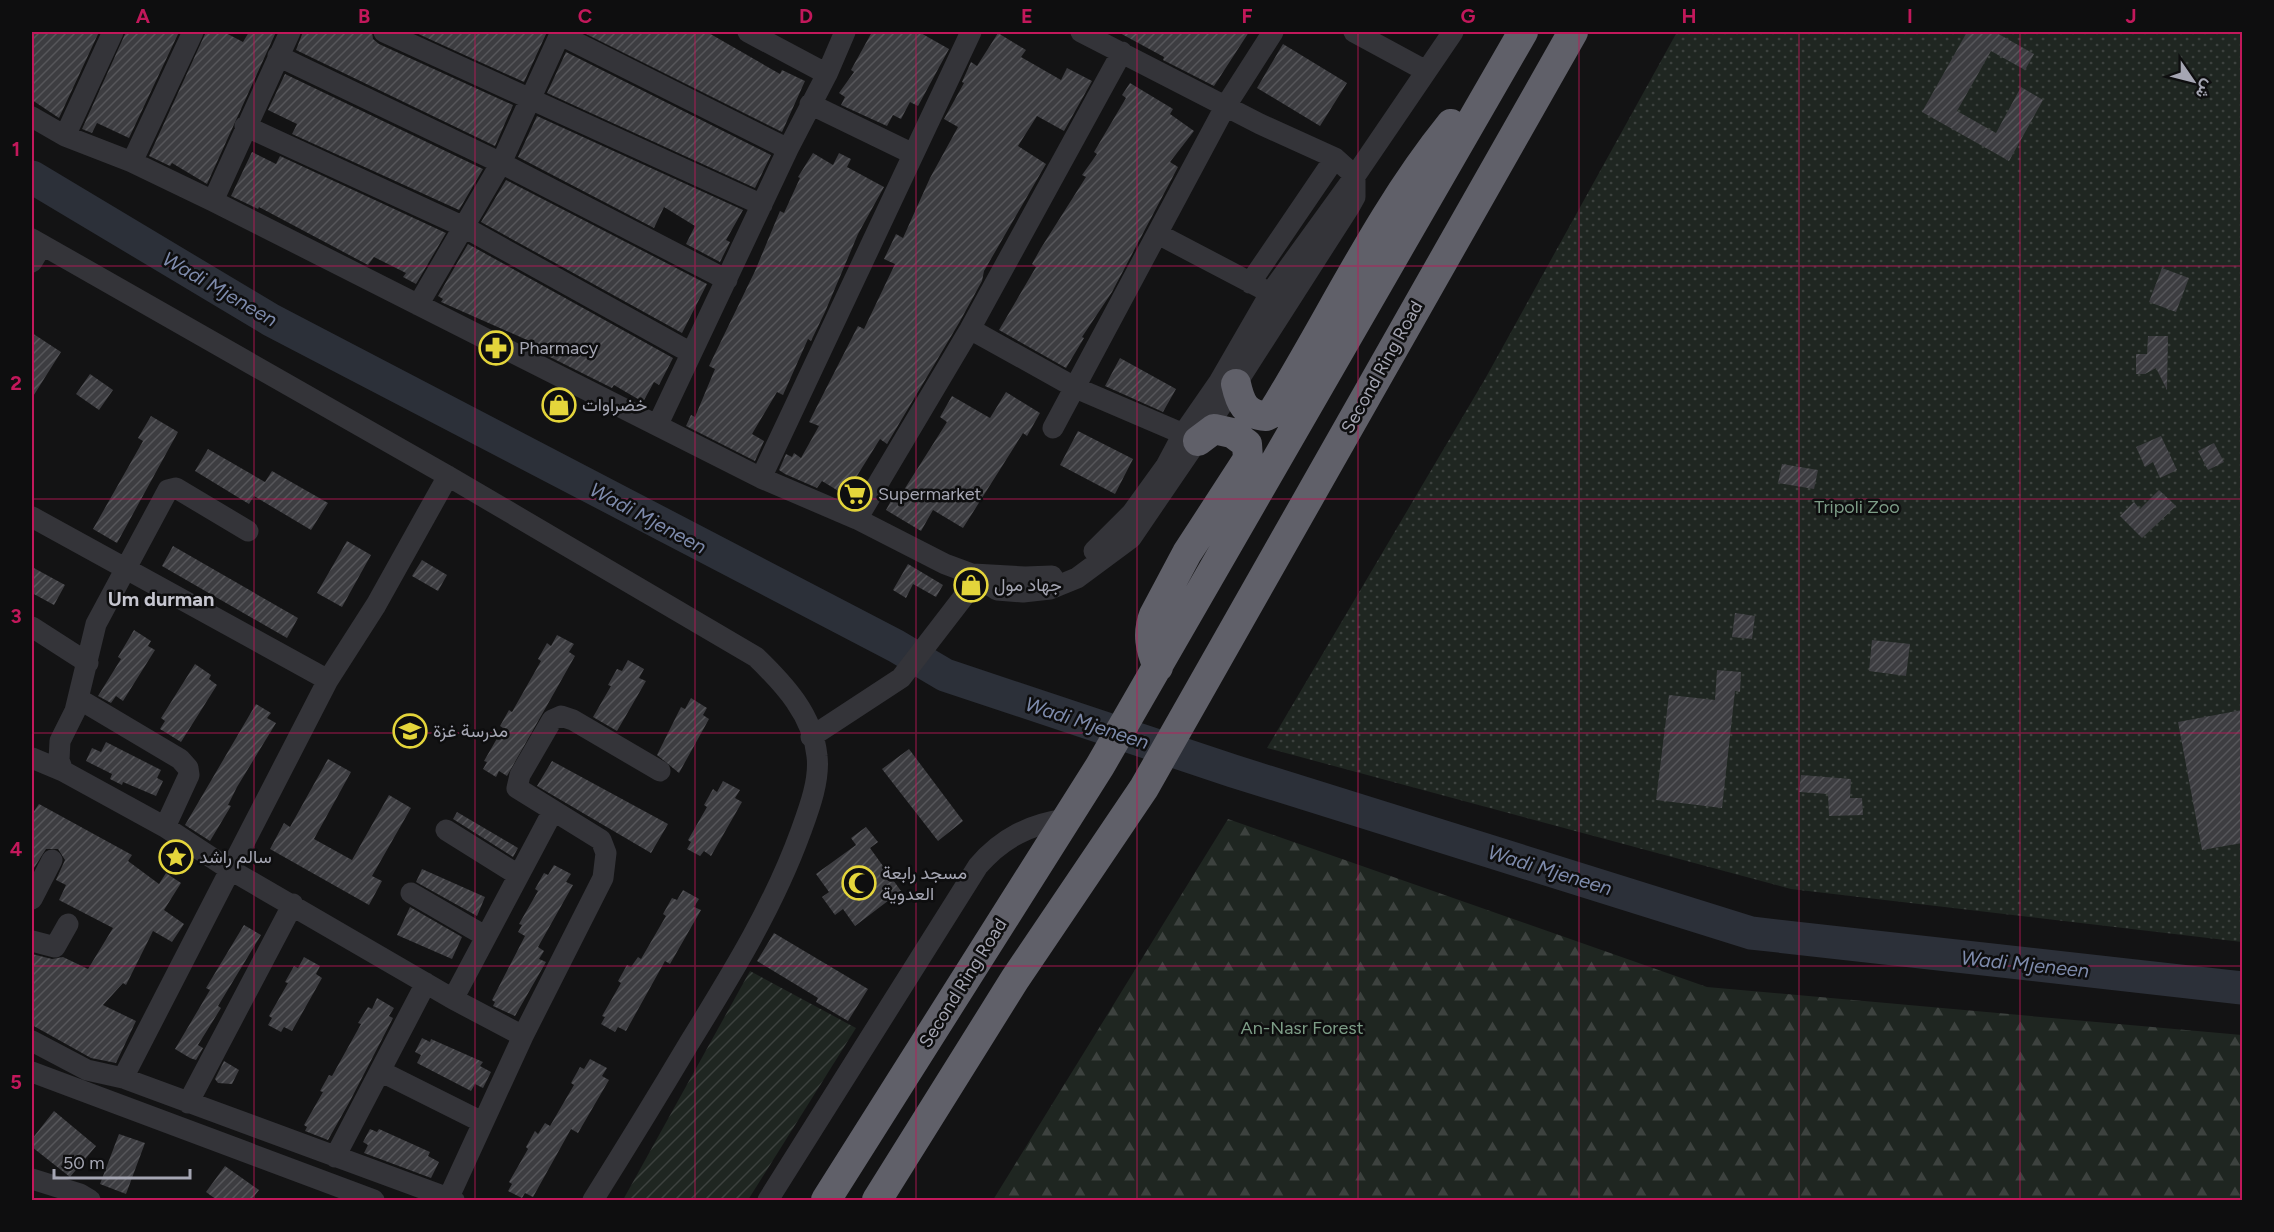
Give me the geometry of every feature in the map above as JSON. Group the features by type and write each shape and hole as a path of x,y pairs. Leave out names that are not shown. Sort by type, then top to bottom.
{"highway":[{"path":"1154,673 1488,88 1523,32"},
{"name":"Second Ring Road","path":"877,1200 1015,980 1144,788 1573,32"},
{"path":"1236,384 1243,406 1249,411 1258,416 1272,413 1368,244 1406,183 1455,119 1488,88"},
{"path":"1154,673 1150,626 1154,615 1187,553 1248,459 1247,444 1232,433 1214,429 1191,437"},
{"name":"Second Ring Road","path":"826,1200 1100,766 1154,673"}],"street":[{"path":"65,136 112,32"},
{"path":"132,162 193,32"},
{"path":"213,201 245,126 290,32"},
{"path":"384,32 762,205"},
{"path":"748,32 827,74"},
{"path":"658,424 788,148 827,74 845,32"},
{"path":"761,478 911,153 970,32"},
{"path":"1081,32 1225,107 1335,158 1355,176 1355,197 1350,206 1236,384 1191,437"},
{"path":"1053,428 1225,107 1273,32"},
{"path":"1354,32 1426,71"},
{"path":"32,117 65,136 132,162 213,201 761,478 857,519 945,564 972,574 997,590 1023,592 1050,589 1077,578 1131,538 1191,437 1219,382 1271,292 1355,176 1453,32"},
{"path":"418,305 501,163 560,33 788,148"},
{"path":"857,519 970,329 1122,52"},
{"path":"278,56 501,163 727,280"},
{"path":"810,104 911,153"},
{"path":"245,126 464,227 692,353"},
{"path":"1250,283 1335,158"},
{"path":"1158,234 1271,292"},
{"path":"35,249 448,476 756,657 786,686 808,725 817,756 812,802 790,863 759,929 593,1200"},
{"path":"970,329 1076,388 1191,437"},
{"path":"123,1078 328,680 376,604 448,476"},
{"path":"63,771 59,760 60,741 79,699 96,624 168,489 176,488 248,531"},
{"path":"32,517 328,680"},
{"path":"811,737 901,678 968,591 972,574"},
{"path":"32,627 88,663"},
{"path":"79,699 180,759 188,768 189,775 165,827"},
{"path":"32,1041 87,1070 123,1078 451,1200 482,1122 603,878 606,853 601,840 517,788 517,781 556,716 573,720 660,771"},
{"path":"32,758 63,771 165,827 229,869 293,904 453,999 523,1036"},
{"path":"453,999 484,936 553,811"},
{"path":"768,1200 978,866 998,846 1022,831 1066,819"},
{"path":"446,830 518,875"},
{"path":"32,899 52,860"},
{"path":"411,893 484,936"},
{"path":"188,1103 293,904"},
{"path":"32,941 55,947 68,924"},
{"path":"335,1157 426,983"},
{"path":"380,1071 482,1122"},
{"path":"32,1072 374,1200"},
{"path":"32,1179 83,1198"}],"green space":[{"name":"Tripoli Zoo","path":"1677,32 2242,32 2242,942 1791,889 1267,748 1485,379"},
{"name":"An-Nasr Forest","path":"1228,819 1707,987 2242,1035 2242,1200 993,1200"},
{"path":"750,971 856,1028 748,1200 623,1200"}],"building":[{"path":"32,32 99,32 59,118 32,100"},
{"path":"126,32 179,32 129,138 97,123 92,133 82,129"},
{"path":"206,32 224,32 243,42 249,32 276,32 207,184 172,163 170,166 149,156"},
{"path":"303,32 372,32 373,39 379,44 513,105 495,146 296,50"},
{"path":"414,32 547,32 524,82"},
{"path":"582,32 707,32 780,74 782,70 805,81 782,132"},
{"path":"872,32 919,32 949,49 918,106 910,102 901,119 893,115 887,126 841,105 845,97 839,93 854,72 851,70"},
{"path":"1118,32 1249,32 1214,86 1163,60 1164,57"},
{"path":"1967,32 1995,32 2034,54 2025,70 1991,51 1957,111 1996,133 2021,87 2043,100 2009,161 1922,112"},
{"path":"998,33 1026,50 1021,57 1061,80 1067,68 1092,81 1064,131 1037,116 1018,146 1046,164 984,271 982,281 959,323 887,444 880,439 845,495 822,481 817,488 785,474 779,470 786,454 792,457 794,453 801,458 819,426 809,422 858,326 864,329 895,264 884,259 896,234 903,238 930,178 958,127 944,119 964,83 962,82 971,62 977,66"},
{"path":"1283,44 1347,83 1320,126 1257,88"},
{"path":"566,52 771,155 755,188 547,93"},
{"path":"285,74 483,169 459,210 292,134 297,124 268,110"},
{"path":"1130,83 1173,109 1170,114 1194,131 1170,162 1178,167 1112,292 1082,337 1084,338 1066,368 999,330 1036,267 1032,264 1041,248 1086,177 1082,175 1097,154 1094,152 1126,98 1122,95"},
{"path":"537,116 743,210 726,240 730,242 720,262 686,244 695,226 664,207 654,228 518,157"},
{"path":"252,152 276,164 280,156 446,233 416,284 403,277 406,273 374,257 368,265 259,207 258,209 231,196"},
{"path":"813,153 833,165 839,153 851,159 847,167 884,187 858,234 825,312 811,341 808,339 783,395 777,392 752,434 764,441 755,461 686,426 691,415 695,417 715,369 709,366 755,271 780,211 784,213 800,178 798,177"},
{"path":"506,180 707,284 682,333 481,222"},
{"path":"468,244 673,358 659,385 654,382 643,402 614,385 612,388 534,349 536,344 441,302 443,299 438,296"},
{"path":"2162,268 2189,278 2176,312 2149,302"},
{"path":"32,333 61,352 32,398"},
{"path":"2148,336 2168,336 2167,390 2156,368 2145,374 2136,374 2136,354 2147,354"},
{"path":"1120,358 1176,389 1163,412 1105,386"},
{"path":"90,374 113,390 99,410 76,394"},
{"path":"1006,392 1040,413 1027,436 1023,433 963,528 933,510 921,531 886,510 897,490 902,493 947,422 940,417 952,396 990,418"},
{"path":"151,416 178,432 117,543 93,529 143,441 138,438"},
{"path":"1078,431 1133,459 1115,494 1060,465"},
{"path":"2161,436 2177,470 2160,478 2153,462 2145,467 2136,447"},
{"path":"2214,443 2224,462 2208,470 2198,451"},
{"path":"208,449 265,482 272,471 328,503 311,530 254,496 249,504 195,471"},
{"path":"1782,464 1818,470 1814,489 1778,483"},
{"path":"2159,490 2176,506 2142,538 2120,516 2134,502 2140,509"},
{"path":"347,541 371,555 342,607 317,593"},
{"path":"173,546 298,618 287,638 162,566"},
{"path":"422,560 447,575 438,591 412,576"},
{"path":"908,564 943,585 936,597 913,584 906,598 893,590"},
{"path":"32,567 65,585 54,605 32,593"},
{"path":"1735,613 1755,616 1752,639 1732,637"},
{"path":"134,630 151,641 148,646 155,650 123,701 116,696 111,703 98,696 121,659 118,657"},
{"path":"557,635 574,644 569,652 575,656 507,776 499,771 496,777 483,769 487,762 484,761 503,728 500,726 509,710 512,712 541,661 538,659 547,643 551,646"},
{"path":"1872,640 1910,644 1906,676 1869,671"},
{"path":"628,660 644,669 639,678 646,681 617,731 593,717 611,686 608,685 617,669 622,671"},
{"path":"195,664 211,675 209,679 217,685 181,742 160,729 165,721 161,718"},
{"path":"1717,670 1741,672 1740,692 1735,691 1722,808 1656,800 1669,695 1715,700"},
{"path":"691,698 707,708 703,715 709,719 679,773 657,755 681,707 685,709"},
{"path":"256,704 271,713 267,718 276,723 237,787 228,805 231,806 210,841 185,825"},
{"path":"2242,710 2242,843 2202,850 2178,722"},
{"path":"106,742 161,770 157,778 163,781 156,796 110,779 112,774 86,761 92,748 101,752"},
{"path":"909,749 963,821 938,841 882,769"},
{"path":"328,759 351,772 314,839 352,860 389,795 411,808 372,876 382,881 369,905 270,849 284,823 290,827"},
{"path":"552,761 668,824 651,853 537,786"},
{"path":"1801,775 1851,779 1850,798 1862,798 1863,815 1829,816 1828,794 1799,792"},
{"path":"723,781 740,790 735,798 742,802 711,856 704,851 700,856 687,849 691,842 688,840 707,807 704,805 713,789 717,792"},
{"path":"39,804 132,855 128,861 159,884 166,873 181,883 164,910 184,924 172,942 153,931 126,985 123,983 103,1005 136,1021 116,1063 91,1058 32,1025 32,954 52,959 63,957 88,969 113,928 59,900 66,885 56,880 65,860 58,849 46,849 34,868 32,867 32,814"},
{"path":"457,812 518,848 513,857 453,819"},
{"name":"مسجد رابعة العدوية","path":"866,827 878,842 870,848 901,891 855,926 843,909 835,915 822,897 829,892 816,874 856,845 851,838"},
{"path":"554,865 571,874 566,882 573,885 538,947 544,951 539,959 546,962 515,1016 493,1006 495,1002 492,1000 525,936 518,932 522,925 519,924 538,891 535,889 544,873 548,875"},
{"path":"422,869 485,897 477,916 416,882"},
{"path":"683,890 699,899 694,907 701,910 670,964 665,961 626,1031 618,1027 615,1032 601,1024 605,1017 602,1016 621,983 618,981 627,965 631,967 638,957 641,959 666,916 663,914 672,898 677,900"},
{"path":"410,907 462,937 452,959 397,935"},
{"path":"244,925 261,935 218,1006 221,1008 198,1045 203,1048 196,1060 190,1058 175,1049 210,990 206,988"},
{"path":"774,933 868,989 848,1021 816,1002 818,998 757,961"},
{"path":"304,957 320,966 316,974 322,978 292,1031 284,1027 281,1032 268,1025 272,1018 269,1016 288,983 285,982 294,966 298,968"},
{"path":"377,998 394,1008 389,1016 393,1018 350,1101 328,1140 305,1131 307,1127 304,1125 323,1092 320,1091 329,1075 332,1076 361,1024 358,1023 368,1007 372,1009"},
{"path":"422,1038 430,1042 431,1039 483,1062 480,1066 491,1072 483,1088 475,1084 471,1091 417,1063 421,1055 415,1052"},
{"path":"590,1059 607,1068 602,1076 609,1080 578,1133 571,1129 533,1197 525,1193 522,1198 508,1191 512,1184 509,1182 528,1149 526,1147 535,1131 538,1134 545,1123 550,1126 574,1085 571,1083 580,1067 584,1069"},
{"path":"224,1061 239,1070 232,1084 218,1083 215,1079"},
{"path":"54,1111 96,1146 70,1177 32,1147 32,1139"},
{"path":"370,1129 377,1132 379,1129 430,1152 428,1156 439,1162 431,1178 364,1153 368,1145 363,1142"},
{"path":"119,1134 145,1143 126,1194 100,1184"},
{"path":"225,1166 259,1190 251,1200 217,1200 206,1192"}],"waterway":[{"name":"Wadi Mjeneen","path":"32,177 271,320 896,646 945,675 1233,771 1751,933 2242,988"}],"place":[{"name":"Pharmacy","path":"496,348"},
{"name":"خضراوات","path":"559,405"},
{"name":"Supermarket","path":"855,494"},
{"name":"جهاد مول","path":"971,585"},
{"name":"مدرسة غزة","path":"410,731"},
{"name":"سالم راشد","path":"176,857"},
{"name":"مسجد رابعة العدوية","path":"859,883"}],"district":[{"name":"Um durman","path":"161,599"}]}
